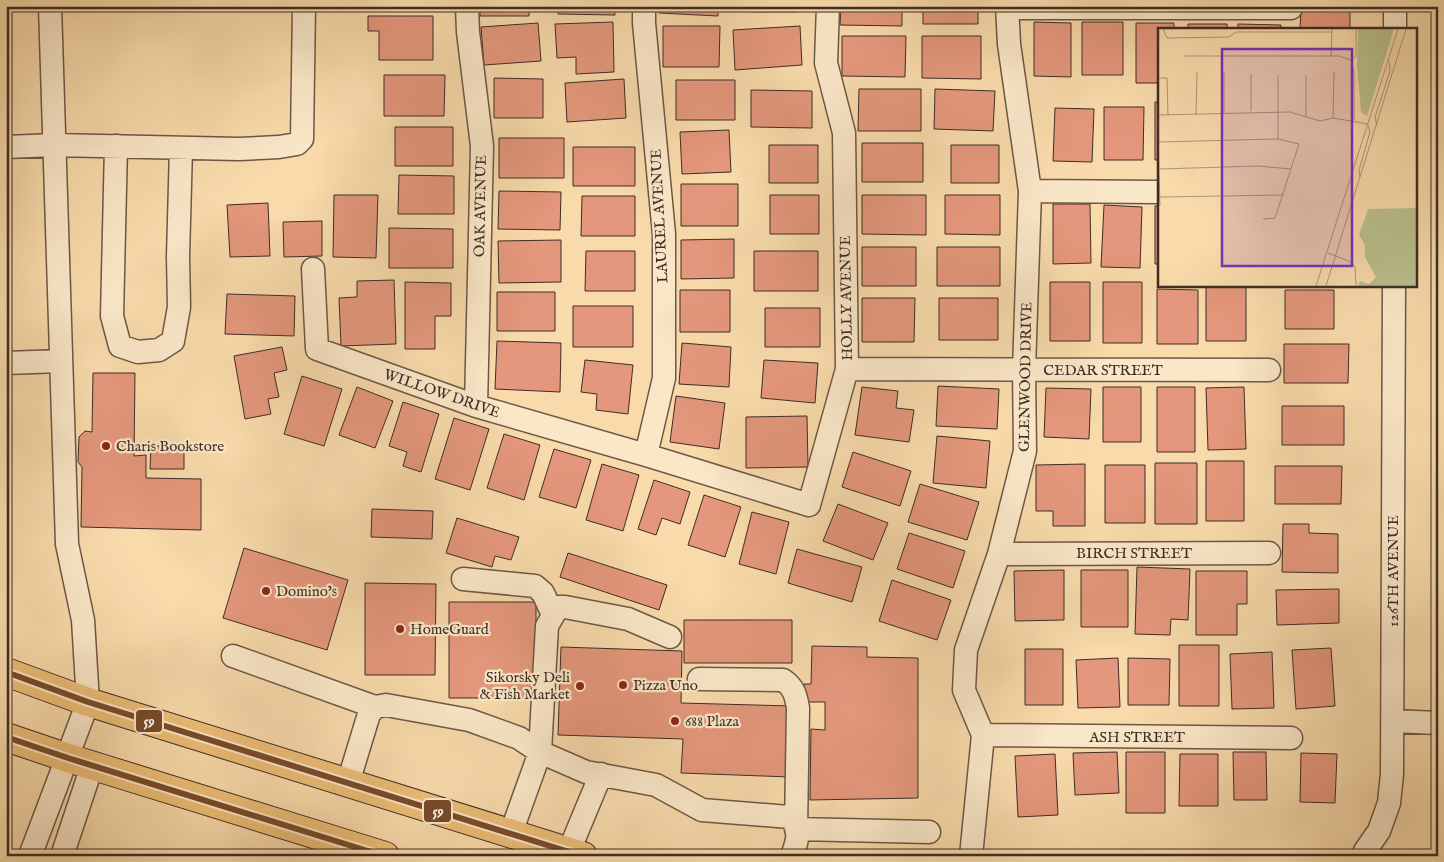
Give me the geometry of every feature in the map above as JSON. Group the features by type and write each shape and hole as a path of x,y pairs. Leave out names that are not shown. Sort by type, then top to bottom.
{"main road":[{"path":"6,672 88,702 576,854"},
{"path":"6,737 80,762 386,856"}],"street":[{"path":"50,6 67,544 83,620 88,702 80,762 62,856"},
{"path":"6,147 54,145 239,149 279,147 296,144 302,139 304,6"},
{"name":"OAK AVENUE","path":"467,6 468,32 482,146 476,406"},
{"name":"LAUREL AVENUE","path":"644,6 664,234 664,378 646,455"},
{"name":"HOLLY AVENUE","path":"646,455 809,505 846,369 844,132 826,63 828,6"},
{"path":"1395,6 1395,28"},
{"path":"1007,7 1291,8"},
{"name":"GLENWOOD DRIVE","path":"970,856 983,735 964,690 966,650 999,554 1025,451 1024,370 1030,191 1009,44 1007,7"},
{"path":"116,146 112,316 120,346 138,352 159,350 173,341 179,307 180,148"},
{"path":"1030,191 1158,192"},
{"name":"WILLOW DRIVE","path":"312,269 318,350 476,406 646,455"},
{"name":"126TH AVENUE","path":"1364,854 1379,831 1389,803 1392,774 1394,286"},
{"path":"6,363 62,361"},
{"name":"CEDAR STREET","path":"846,369 1269,370"},
{"name":"BIRCH STREET","path":"999,554 1269,553"},
{"path":"463,579 535,586 543,594 552,616"},
{"path":"511,833 540,752 547,626 558,607 628,619 670,637"},
{"path":"233,656 374,707 386,705 469,720 519,738 540,752 586,772 656,785 702,810 790,817 796,829 798,840 792,856"},
{"path":"699,679 783,680 790,684 796,694 798,708 796,829"},
{"path":"348,783 369,714 374,707"},
{"path":"1393,721 1438,723"},
{"name":"ASH STREET","path":"983,735 1292,738"},
{"path":"30,856 80,762"},
{"path":"576,854 601,774"},
{"path":"796,829 929,832"}],"building":[{"path":"480,6 529,6 529,16 480,16"},
{"path":"558,6 615,6 615,15 558,14"},
{"path":"659,6 718,6 718,16 659,13"},
{"path":"752,6 797,6 797,12 752,12"},
{"path":"841,6 902,6 902,26 840,25"},
{"path":"923,6 978,6 978,24 923,24"},
{"path":"1301,9 1350,9 1350,28 1300,28"},
{"path":"368,16 433,16 433,60 379,60 379,31 368,31"},
{"path":"613,22 614,72 576,74 576,57 557,58 555,24"},
{"path":"1034,22 1071,23 1071,77 1034,76"},
{"path":"1082,22 1123,22 1123,75 1082,75"},
{"path":"538,23 541,61 484,65 481,27"},
{"path":"1136,23 1174,23 1174,28 1158,28 1158,83 1136,83"},
{"path":"1188,24 1227,24 1227,28 1188,28"},
{"path":"1238,24 1281,25 1281,28 1238,28"},
{"path":"663,26 720,26 719,67 663,67"},
{"path":"800,26 802,65 735,70 733,30"},
{"path":"842,36 906,36 905,77 842,76"},
{"path":"922,36 981,36 981,79 922,78"},
{"path":"384,75 445,75 444,116 384,116"},
{"path":"494,78 543,79 543,118 494,118"},
{"path":"624,79 626,118 567,122 565,83"},
{"path":"676,80 735,80 735,120 676,120"},
{"path":"859,89 921,89 921,131 858,131"},
{"path":"935,89 995,91 993,131 934,129"},
{"path":"751,90 812,91 812,128 751,127"},
{"path":"1155,102 1158,102 1158,160 1155,160"},
{"path":"1104,107 1144,107 1143,160 1104,160"},
{"path":"1055,108 1094,109 1092,162 1053,161"},
{"path":"395,127 453,127 453,166 395,166"},
{"path":"729,130 731,172 682,174 680,132"},
{"path":"499,138 564,138 564,178 499,178"},
{"path":"862,143 923,143 923,182 862,182"},
{"path":"769,145 818,145 818,183 769,183"},
{"path":"951,145 999,145 999,183 951,183"},
{"path":"573,147 635,147 635,186 573,186"},
{"path":"399,175 454,176 454,214 398,214"},
{"path":"681,184 738,184 738,226 681,226"},
{"path":"499,191 561,192 560,230 498,229"},
{"path":"334,195 378,195 376,258 333,257"},
{"path":"770,195 819,195 819,234 770,234"},
{"path":"862,195 926,195 926,235 862,234"},
{"path":"945,195 1000,195 1000,235 945,234"},
{"path":"582,196 635,196 635,236 581,236"},
{"path":"268,203 270,256 230,257 227,205"},
{"path":"1053,204 1090,204 1091,263 1053,264"},
{"path":"1104,205 1142,207 1140,268 1101,267"},
{"path":"1155,206 1158,206 1158,264 1155,264"},
{"path":"322,221 322,256 284,257 283,222"},
{"path":"389,228 453,229 453,268 389,268"},
{"path":"734,239 734,278 681,279 681,240"},
{"path":"561,240 561,282 499,283 498,241"},
{"path":"862,247 916,247 916,286 862,286"},
{"path":"937,247 1000,247 1000,286 937,286"},
{"path":"586,251 635,251 635,291 585,291"},
{"path":"754,251 818,251 818,291 754,291"},
{"path":"394,280 396,344 341,346 339,298 357,297 357,281"},
{"path":"405,282 451,283 451,316 435,316 435,349 405,349"},
{"path":"1050,282 1090,282 1090,341 1050,341"},
{"path":"1103,282 1142,282 1142,343 1103,343"},
{"path":"1206,286 1246,286 1246,341 1206,341"},
{"path":"1157,289 1198,290 1198,344 1157,344"},
{"path":"680,290 730,290 730,332 680,332"},
{"path":"1285,290 1334,290 1334,329 1285,329"},
{"path":"497,292 555,292 555,331 497,331"},
{"path":"227,294 295,296 294,336 225,334"},
{"path":"862,298 915,298 914,342 862,342"},
{"path":"939,298 998,298 998,340 939,340"},
{"path":"573,306 633,306 633,347 573,347"},
{"path":"765,308 820,308 820,347 765,347"},
{"path":"497,341 561,343 560,392 495,389"},
{"path":"682,343 731,347 729,387 679,384"},
{"path":"1284,344 1349,344 1348,383 1284,383"},
{"path":"282,347 287,370 274,373 279,397 268,399 271,414 245,419 234,356"},
{"path":"585,360 633,365 628,414 596,410 597,394 581,392"},
{"path":"764,360 818,363 815,403 761,398"},
{"name":"Charis Bookstore","path":"93,373 135,373 134,456 146,455 146,478 201,479 201,530 81,527 82,467 78,462 79,437 85,431 92,432"},
{"path":"302,376 342,389 324,446 284,434"},
{"path":"938,386 999,389 997,429 936,426"},
{"path":"357,387 393,401 375,448 339,435"},
{"path":"862,387 898,391 896,408 914,410 909,442 855,435"},
{"path":"1103,387 1141,387 1141,442 1103,442"},
{"path":"1157,387 1195,387 1195,452 1157,452"},
{"path":"1244,387 1246,449 1208,450 1206,388"},
{"path":"1046,388 1091,389 1089,439 1044,437"},
{"path":"676,396 725,403 719,449 670,442"},
{"path":"403,402 439,414 421,472 403,466 407,452 389,446"},
{"path":"1282,406 1344,406 1344,445 1282,445"},
{"path":"807,416 808,467 746,468 746,417"},
{"path":"454,418 489,429 470,490 435,479"},
{"path":"504,434 540,445 524,500 487,488"},
{"path":"937,436 990,441 986,488 933,483"},
{"path":"151,446 184,446 184,469 150,469"},
{"path":"554,449 591,460 576,508 539,497"},
{"path":"853,452 911,471 900,506 842,487"},
{"path":"1206,461 1244,461 1244,521 1206,521"},
{"path":"1155,463 1197,463 1197,524 1155,524"},
{"path":"602,464 639,475 623,531 586,520"},
{"path":"1085,464 1085,526 1053,526 1053,511 1036,511 1036,465"},
{"path":"1105,465 1145,465 1145,523 1105,523"},
{"path":"1275,466 1342,466 1341,504 1275,504"},
{"path":"654,480 690,492 680,524 662,518 656,535 638,529"},
{"path":"920,484 979,502 967,540 908,522"},
{"path":"704,495 741,507 725,557 688,545"},
{"path":"838,504 888,523 873,560 823,541"},
{"path":"372,509 433,511 432,539 371,537"},
{"path":"752,512 789,522 776,574 739,564"},
{"path":"457,518 519,537 511,560 495,556 492,567 446,553"},
{"path":"1283,524 1309,524 1309,533 1338,534 1338,573 1282,572"},
{"path":"909,533 965,551 953,588 897,569"},
{"path":"244,548 348,580 327,650 223,618"},
{"path":"797,549 862,567 852,602 788,583"},
{"path":"568,553 667,585 659,610 560,577"},
{"path":"1137,567 1190,569 1188,620 1171,619 1170,635 1135,634"},
{"path":"1064,570 1064,620 1015,621 1014,571"},
{"path":"1081,570 1128,570 1128,627 1081,627"},
{"path":"1196,571 1247,571 1247,604 1237,604 1237,635 1196,635"},
{"path":"892,580 951,600 937,640 879,621"},
{"name":"HomeGuard","path":"365,583 436,584 435,675 365,675"},
{"path":"1339,589 1339,623 1277,625 1276,590"},
{"path":"449,602 536,602 536,698 449,698"},
{"path":"684,620 792,620 792,663 684,663"},
{"path":"1179,645 1219,645 1219,706 1179,706"},
{"path":"812,646 867,647 867,657 918,658 918,798 810,800 811,729 825,730 825,702 804,702 804,684 811,684"},
{"name":"688 Plaza","path":"561,647 682,651 681,703 792,706 790,777 681,773 683,739 558,735"},
{"path":"1331,648 1335,706 1296,709 1292,650"},
{"path":"1025,649 1063,649 1063,705 1025,705"},
{"path":"1272,652 1274,708 1232,709 1230,654"},
{"path":"1118,658 1120,707 1078,708 1076,660"},
{"path":"1128,658 1170,659 1169,705 1128,705"},
{"path":"1117,752 1119,793 1075,795 1073,753"},
{"path":"1126,752 1165,752 1165,813 1126,813"},
{"path":"1233,752 1266,752 1267,800 1234,800"},
{"path":"1301,753 1337,754 1335,803 1300,802"},
{"path":"1055,754 1058,815 1018,817 1015,756"},
{"path":"1180,754 1218,754 1218,806 1179,806"}],"transit line":[{"name":"59","path":"6,672 88,702 582,856"},
{"name":"59","path":"6,737 384,856"}],"place":[{"name":"Charis Bookstore","path":"106,446"},
{"name":"Domino's","path":"266,591"},
{"name":"HomeGuard","path":"400,629"},
{"name":"Pizza Uno","path":"623,685"},
{"name":"Sikorsky Deli & Fish Market","path":"580,686"},
{"name":"688 Plaza","path":"675,721"}]}
